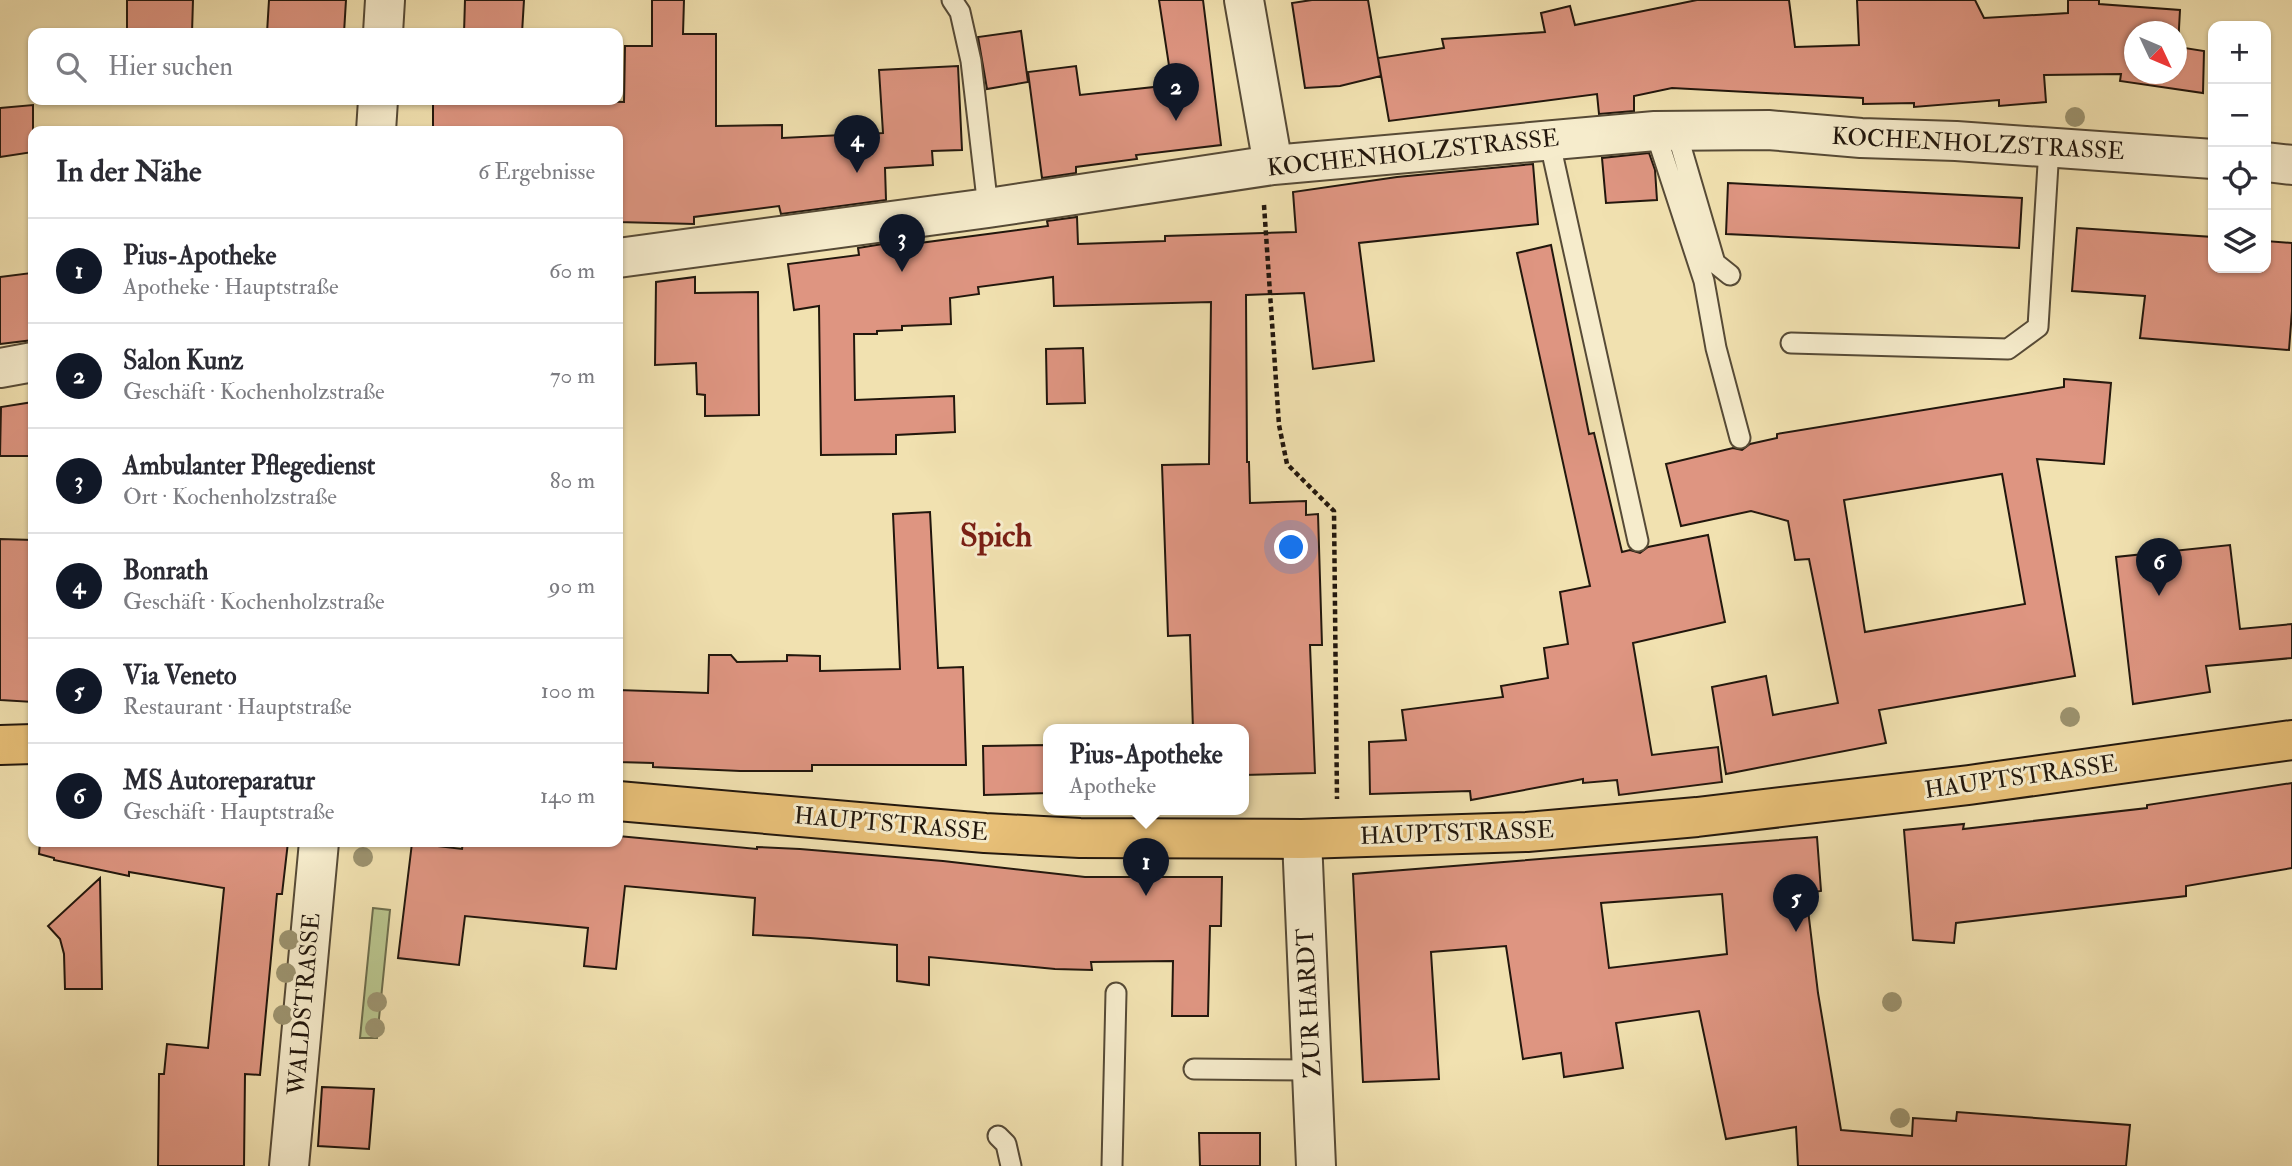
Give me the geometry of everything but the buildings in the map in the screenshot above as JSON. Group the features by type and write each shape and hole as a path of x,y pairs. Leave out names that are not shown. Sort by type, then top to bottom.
{"main road":[{"name":"HAUPTSTRASSE","path":"623,801 985,833 1053,836 1320,839 1527,832 1697,817 1969,785 2292,740"},
{"path":"0,745 28,744"}],"street":[{"path":"383,28 385,0"},
{"path":"1244,0 1273,165"},
{"path":"376,126 378,105"},
{"name":"KOCHENHOLZSTRASSE","path":"623,257 988,208 1273,165 1665,130 1768,130 2208,159"},
{"path":"2271,163 2292,165"},
{"path":"0,368 28,363"},
{"name":"ZUR HARDT","path":"1316,1166 1312,1070 1320,839"},
{"name":"WALDSTRASSE","path":"289,1166 319,847"}],"lane":[{"path":"952,0 960,12 971,61 988,208"},
{"path":"1665,130 1714,264 1730,275"},
{"path":"1665,130 1740,438"},
{"path":"1549,139 1638,541"},
{"path":"1791,343 2008,349 2025,338 2038,327 2049,148"},
{"path":"1112,1166 1116,993"},
{"path":"1194,1069 1312,1070"},
{"path":"998,1136 1006,1144 1011,1166"}],"path":[{"path":"1273,165 1263,190 1279,425 1287,464 1334,511 1320,839"}],"green space":[{"path":"373,908 390,910 377,1038 360,1038"}],"place":[{"name":"Salon Kunz","path":"1176,121"},
{"name":"Bonrath","path":"857,173"},
{"name":"Ambulanter Pflegedienst","path":"902,272"},
{"name":"MS Autoreparatur","path":"2159,596"},
{"name":"Pius-Apotheke","path":"1146,896"},
{"name":"Via Veneto","path":"1796,932"}],"district":[{"name":"Spich","path":"996,536"}]}
